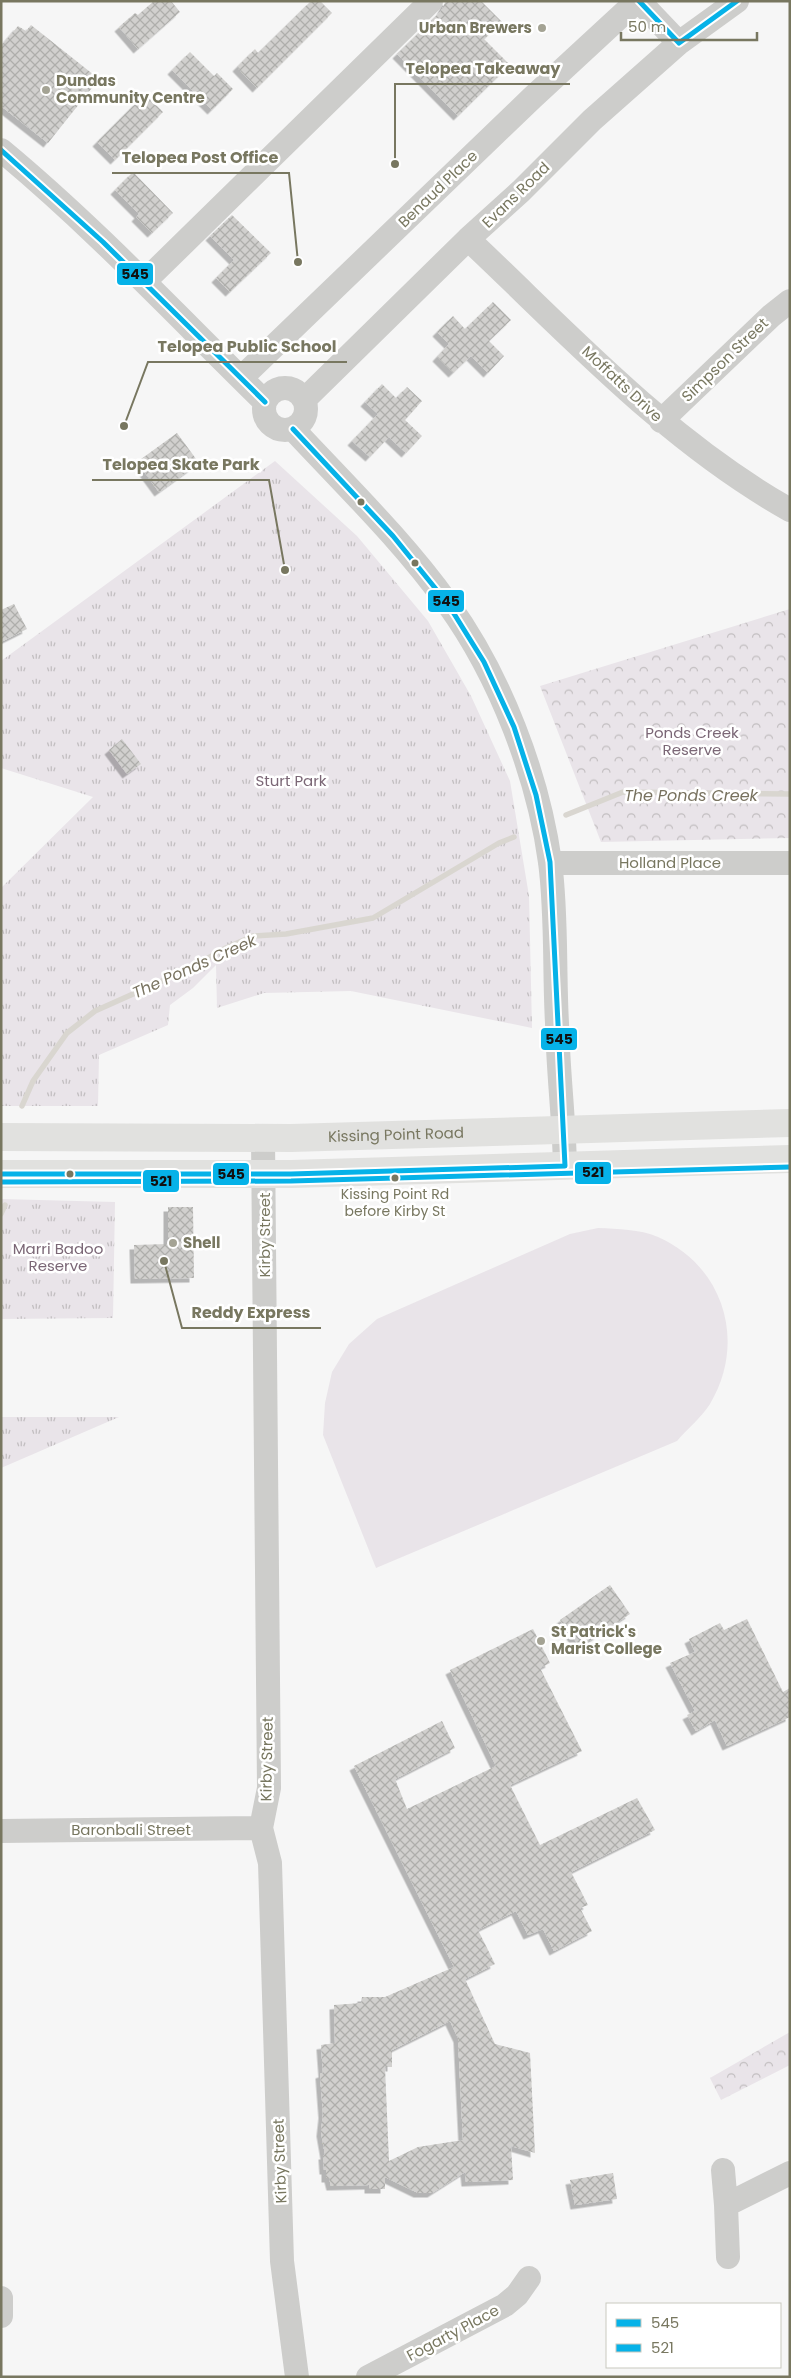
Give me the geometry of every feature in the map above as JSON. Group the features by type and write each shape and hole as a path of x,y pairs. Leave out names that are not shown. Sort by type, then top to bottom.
{"main road":[{"name":"Kissing Point Road","path":"1,1137 264,1138 790,1123"},
{"path":"1,1174 264,1174 790,1159"}],"street":[{"path":"145,281 431,1"},
{"path":"638,1 679,42"},
{"name":"Benaud Place","path":"241,378 525,105 638,1"},
{"name":"Evans Road","path":"304,400 468,239 522,191 592,120 679,42 737,1"},
{"path":"1,150 39,181 145,281 265,402"},
{"name":"Moffatts Drive","path":"468,239 661,421 755,491 790,510"},
{"name":"Simpson Street","path":"661,421 771,316 790,301"},
{"path":"283,388 295,391 304,400 305,417 293,429 281,430 270,424 264,414 265,402 272,392 283,388"},
{"path":"293,429 420,568 449,605 475,646 493,683 528,766 538,800 550,863 557,1025 566,1166"},
{"name":"Holland Place","path":"550,863 790,862"},
{"name":"Kirby Street","path":"264,1138 270,1788 260,1828 270,1864 282,2261 297,2377"},
{"name":"Baronbali Street","path":"1,1831 260,1828"},
{"path":"723,2170 728,2257"},
{"path":"726,2205 790,2172"},
{"name":"Fogarty Place","path":"368,2377 505,2305 517,2295 529,2278"},
{"path":"1,2298 1,2316"}],"green space":[{"name":"Sturt Park","path":"275,461 357,536 428,621 471,696 510,781 529,896 532,1028 351,991 264,993 217,1008 216,965 193,988 170,1005 168,1025 99,1055 98,1106 1,1106 1,888 93,797 1,768 1,661"},
{"name":"Ponds Creek Reserve","path":"790,609 790,838 601,842 540,686"},
{"name":"Marri Badoo Reserve","path":"1,1199 115,1202 113,1318 1,1319"},
{"path":"598,1228 636,1231 658,1237 681,1250 699,1267 713,1286 723,1308 727,1332 727,1356 721,1380 710,1404 677,1441 376,1568 323,1435 325,1403 332,1372 349,1344 377,1319 570,1234"},
{"path":"1,1417 119,1417 1,1468"},
{"path":"790,2032 790,2065 721,2100 710,2078"}],"building":[{"path":"154,1 171,1 180,12 138,49 119,27 135,13 138,15"},
{"path":"311,1 320,1 332,13 257,88 237,67 255,49 258,53"},
{"path":"446,1 481,1 502,22 484,39 510,65 458,116 397,54 441,11"},
{"name":"Dundas Community Centre","path":"31,25 99,79 48,143 1,106 1,46 18,26 26,31"},
{"path":"190,52 214,76 217,73 233,89 212,110 172,70"},
{"path":"145,94 163,112 115,160 97,142"},
{"path":"133,172 173,213 152,233 136,217 139,214 115,190"},
{"path":"232,215 271,253 230,292 216,278 234,260 210,236"},
{"path":"493,302 511,320 489,341 504,356 488,373 471,356 453,373 437,357 449,344 437,332 453,316 465,329"},
{"path":"382,384 396,398 407,387 422,401 405,420 422,436 406,453 389,437 370,457 352,441 378,414 365,402"},
{"path":"177,433 199,463 159,492 137,462"},
{"path":"14,604 27,629 1,642 1,610"},
{"path":"122,739 141,764 127,774 109,750"},
{"path":"168,1207 193,1207 194,1278 135,1279 134,1245 168,1244"},
{"path":"610,1585 630,1614 580,1647 560,1620"},
{"path":"747,1619 783,1692 790,1688 790,1717 727,1746 715,1720 696,1731 687,1715 695,1711 670,1663 695,1652 689,1639 720,1623 724,1630"},
{"path":"533,1629 550,1663 540,1668 582,1751 510,1785 540,1845 637,1798 655,1830 571,1872 588,1905 580,1908 592,1931 554,1951 543,1929 528,1935 516,1911 478,1930 495,1964 465,1979 495,2044 530,2053 535,2153 511,2146 513,2180 466,2182 465,2172 432,2193 418,2193 385,2177 385,2189 369,2189 369,2185 331,2186 329,2178 326,2178 326,2170 324,2170 323,2155 325,2155 321,2132 323,2114 320,2074 323,2073 321,2045 335,2043 334,2005 361,2003 362,1997 385,1997 454,1967 354,1766 442,1721 455,1748 395,1779 407,1809 496,1766 450,1670","holes":["450,2021 458,2038 463,2140 418,2147 389,2161 385,2067 392,2067 392,2050"]},
{"path":"613,2173 617,2199 575,2205 570,2180"}],"waterway":[{"name":"The Ponds Creek","path":"566,815 623,792 790,794"},
{"name":"The Ponds Creek","path":"22,1106 33,1081 67,1033 95,1011 189,969 226,948 253,936 286,934 373,918 499,843 514,837"},
{"name":"The Ponds Creek","path":"1,1214 5,1205"}],"transit line":[{"name":"545","path":"639,1 679,43"},
{"name":"545","path":"679,43 737,1"},
{"name":"545","path":"1,150 103,242 265,402"},
{"name":"545","path":"1,1174 291,1174 565,1166 550,862 536,795 514,727 484,662 448,604 393,536 293,429"},
{"name":"521","path":"1,1182 291,1181 790,1167"}],"place":[{"name":"Urban Brewers","path":"542,28"},
{"name":"Dundas Community Centre","path":"46,90"},
{"name":"Telopea Takeaway","path":"395,164"},
{"name":"Telopea Post Office","path":"298,262"},
{"name":"Telopea Public School","path":"124,426"},
{"name":"Telopea Skate Park","path":"285,570"},
{"name":"Kissing Point Rd before Kirby St","path":"395,1178"},
{"name":"Shell","path":"173,1243"},
{"name":"Reddy Express","path":"164,1261"},
{"name":"St Patrick's Marist College","path":"541,1641"}]}
